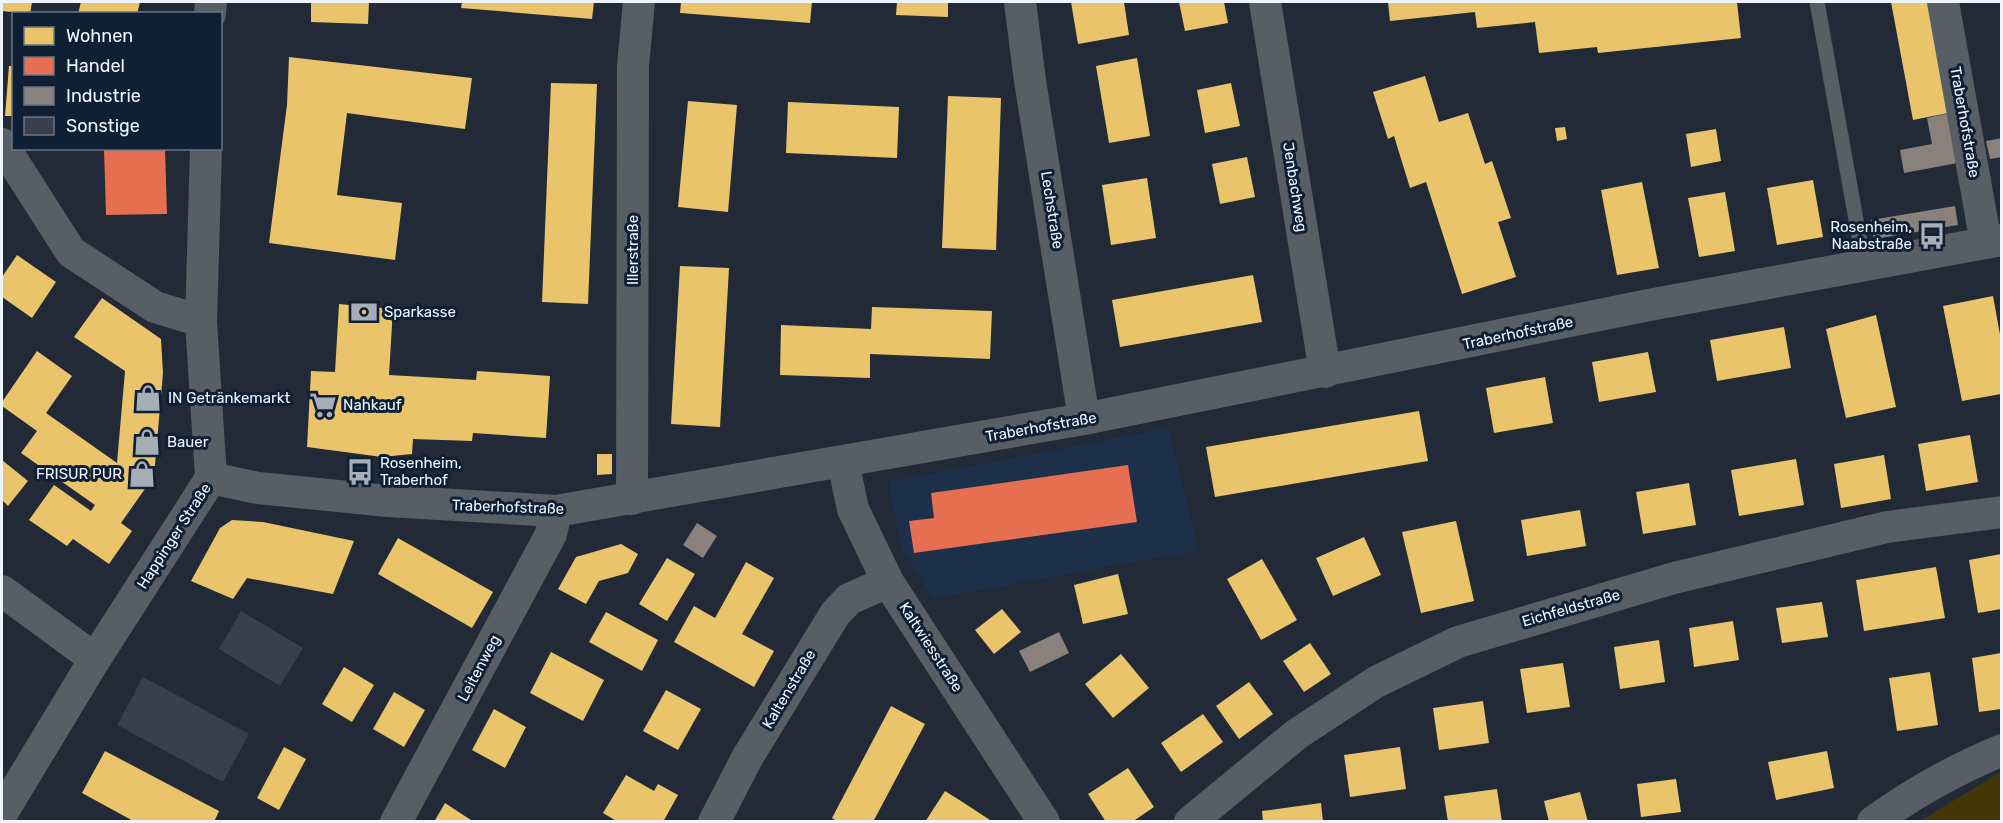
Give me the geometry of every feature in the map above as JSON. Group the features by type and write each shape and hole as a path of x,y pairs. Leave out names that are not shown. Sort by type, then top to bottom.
{"street":[{"name":"Illerstraße","path":"632,499 633,65 639,2"},
{"name":"Lechstraße","path":"1020,2 1030,81 1084,419"},
{"name":"Jenbachweg","path":"1265,2 1325,372"},
{"name":"Traberhofstraße","path":"211,478 258,488 388,501 555,512 1084,419 1864,264 1994,242 1943,2"},
{"path":"2,144 71,252 155,307 201,321"},
{"name":"Happinger Straße","path":"2,813 95,659 211,478 201,321 206,150"},
{"name":"Kaltwiesstraße","path":"843,462 854,509 888,582 1044,822"},
{"name":"Leitenweg","path":"396,822 551,534 555,512"},
{"name":"Eichfeldstraße","path":"1190,822 1297,734 1376,682 1458,642 1674,578 1887,527 2001,512"},
{"name":"Kaltenstraße","path":"714,822 747,758 835,614 849,599 888,582"},
{"path":"2,591 95,659"},
{"path":"1874,822 1900,802 1969,764 2001,750"}],"lane":[{"path":"1817,2 1864,264"}],"shaded area":[{"path":"1168,428 1198,550 933,599 901,548 889,482"},
{"path":"2001,772 2001,821 1920,821"}],"building: Wohnen":[{"path":"2,2 32,2 30,12 2,11"},
{"path":"81,2 140,2 138,12 78,12"},
{"path":"311,2 369,2 368,24 311,22"},
{"path":"462,2 594,2 592,19 461,8"},
{"path":"681,2 812,2 810,23 680,13"},
{"path":"897,2 948,2 948,17 896,15"},
{"path":"1071,2 1124,2 1129,35 1078,44"},
{"path":"1179,2 1224,2 1228,23 1185,31"},
{"path":"1388,2 1737,2 1741,38 1598,53 1597,47 1539,53 1535,22 1477,28 1475,12 1390,21"},
{"path":"1891,2 1932,2 1953,112 1913,120"},
{"path":"289,57 472,78 465,129 347,113 337,195 402,203 395,260 269,243 287,105"},
{"path":"1137,58 1150,136 1109,143 1096,66"},
{"path":"9,66 12,66 12,116 5,116"},
{"path":"1425,76 1439,122 1468,113 1485,164 1492,161 1511,218 1498,222 1516,277 1462,294 1426,182 1410,188 1394,136 1388,139 1373,92"},
{"path":"551,83 597,84 588,304 542,302"},
{"path":"1231,83 1240,126 1205,133 1197,90"},
{"path":"948,96 1001,98 996,250 942,248"},
{"path":"688,101 737,105 728,212 678,207"},
{"path":"788,102 899,107 897,158 786,153"},
{"path":"1565,127 1567,139 1557,141 1555,128"},
{"path":"1716,129 1721,161 1691,167 1686,134"},
{"path":"1247,157 1255,197 1220,204 1212,164"},
{"path":"1147,178 1156,238 1111,245 1102,185"},
{"path":"1813,180 1823,237 1777,245 1767,188"},
{"path":"1642,182 1659,268 1617,275 1601,190"},
{"path":"1725,192 1735,251 1699,257 1688,198"},
{"path":"17,255 56,282 32,318 2,297 2,277"},
{"path":"680,266 729,268 720,427 671,424"},
{"path":"1253,275 1262,322 1120,347 1112,300"},
{"path":"1993,296 2001,340 2001,394 1962,401 1943,306"},
{"path":"102,298 161,339 163,373 154,476 121,523 132,531 109,564 73,539 67,546 29,520 54,485 91,511 95,505 21,453 37,431 2,406 2,402 37,351 72,376 46,413 117,463 125,371 74,337"},
{"path":"339,304 393,309 389,375 476,380 477,371 550,376 546,438 473,433 472,441 413,439 412,454 382,457 307,447 311,371 335,372"},
{"path":"872,307 992,311 990,359 870,354 870,378 780,375 781,325 871,329"},
{"path":"1876,315 1896,407 1846,418 1826,329"},
{"path":"1784,327 1791,368 1717,381 1710,340"},
{"path":"1648,352 1656,392 1599,402 1592,362"},
{"path":"1545,377 1553,423 1494,433 1486,388"},
{"path":"1419,411 1428,461 1215,497 1206,447"},
{"path":"1970,435 1978,482 1926,491 1918,444"},
{"path":"597,454 612,454 612,474 597,475"},
{"path":"1884,455 1891,499 1841,508 1834,464"},
{"path":"1796,459 1804,505 1739,516 1731,470"},
{"path":"2,460 28,481 8,506 2,500"},
{"path":"1689,483 1696,525 1643,534 1636,492"},
{"path":"1580,510 1586,546 1527,556 1521,520"},
{"path":"232,520 263,522 354,541 333,594 247,578 233,599 191,581 220,528"},
{"path":"1456,521 1474,601 1421,613 1402,532"},
{"path":"1364,537 1381,575 1333,596 1316,558"},
{"path":"398,538 493,592 472,628 378,574"},
{"path":"621,544 638,554 628,573 599,581 586,604 558,589 576,557"},
{"path":"2001,554 2001,609 1978,613 1969,560"},
{"path":"667,558 695,574 667,621 639,604"},
{"path":"1262,559 1297,620 1261,640 1227,579"},
{"path":"746,562 774,578 742,634 774,651 754,687 674,642 694,606 715,618"},
{"path":"1936,567 1945,618 1864,631 1856,580"},
{"path":"1118,574 1128,614 1083,624 1074,585"},
{"path":"1822,602 1828,637 1782,643 1776,608"},
{"path":"1002,609 1021,632 994,654 975,630"},
{"path":"606,612 658,640 642,671 589,642"},
{"path":"1733,621 1739,660 1694,667 1689,628"},
{"path":"1659,640 1665,682 1620,689 1614,647"},
{"path":"1310,643 1331,674 1304,692 1283,661"},
{"path":"551,652 604,680 583,721 530,693"},
{"path":"2001,653 2001,709 1979,712 1972,658"},
{"path":"1121,654 1149,688 1113,718 1085,684"},
{"path":"1563,663 1570,707 1527,713 1520,669"},
{"path":"344,667 374,685 352,722 322,704"},
{"path":"1930,672 1938,725 1897,731 1889,678"},
{"path":"1249,682 1273,714 1239,739 1216,706"},
{"path":"666,690 701,709 678,750 643,731"},
{"path":"394,692 425,710 404,747 373,729"},
{"path":"1483,701 1489,743 1439,750 1433,708"},
{"path":"891,706 925,724 873,822 838,822 832,818"},
{"path":"494,709 526,727 505,768 472,750"},
{"path":"1203,714 1223,742 1181,772 1161,743"},
{"path":"284,747 306,759 279,810 257,798"},
{"path":"1400,747 1406,789 1350,797 1344,755"},
{"path":"105,751 219,811 214,822 135,822 82,793"},
{"path":"1827,751 1834,788 1776,800 1768,762"},
{"path":"1128,768 1154,807 1132,822 1106,822 1088,794"},
{"path":"626,775 654,791 658,784 678,795 663,822 618,822 603,813"},
{"path":"1676,779 1681,812 1641,817 1637,784"},
{"path":"1497,789 1502,822 1448,822 1444,796"},
{"path":"945,791 961,801 993,822 925,822"},
{"path":"1580,792 1588,822 1549,822 1544,801"},
{"path":"445,803 474,822 434,822"},
{"path":"1321,803 1323,822 1263,822 1262,811"}],"building: Handel":[{"path":"104,150 165,150 167,214 106,215"},
{"path":"1128,465 1137,522 914,553 909,521 934,518 931,493"}],"building: Industrie":[{"path":"1953,112 1963,162 1904,173 1900,150 1932,144 1927,118"},
{"path":"2002,138 2002,157 1990,159 1986,141"},
{"path":"1955,206 1958,225 1874,239 1871,220"},
{"path":"697,523 717,536 703,558 683,545"},
{"path":"1059,632 1069,653 1030,672 1019,651"}],"building: Sonstige":[{"path":"241,611 303,648 280,686 219,649"},
{"path":"143,677 249,734 223,782 117,725"}],"place":[{"name":"Rosenheim, Naabstraße","path":"1932,236"},
{"name":"Sparkasse","path":"364,312"},
{"name":"IN Getränkemarkt","path":"148,398"},
{"name":"Nahkauf","path":"323,405"},
{"name":"Bauer","path":"147,442"},
{"name":"Rosenheim, Traberhof","path":"360,472"},
{"name":"FRISUR PUR","path":"142,474"}]}
